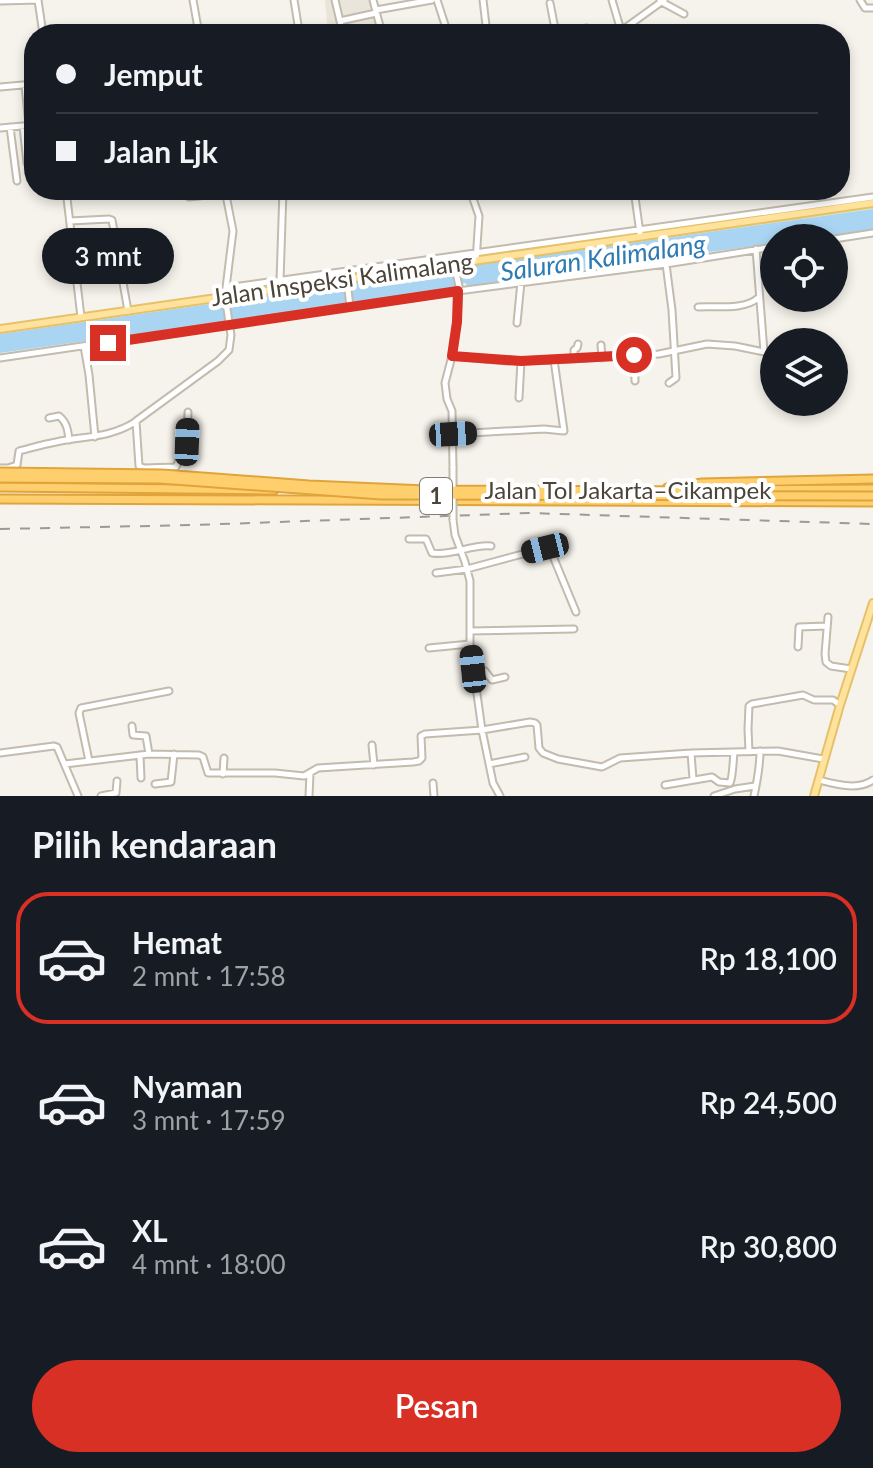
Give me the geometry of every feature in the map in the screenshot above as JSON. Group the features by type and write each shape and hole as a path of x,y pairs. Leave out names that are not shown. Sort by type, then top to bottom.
{"highway":[{"name":"1","path":"0,470 162,474 426,490 873,492"},
{"name":"1","path":"0,478 160,479 381,495 873,492"},
{"path":"653,490 702,483 873,479"},
{"name":"Jalan Tol Jakarta–Cikampek","path":"0,487 394,492 873,492"},
{"name":"Jalan Tol Jakarta–Cikampek","path":"0,499 873,502"}],"main road":[{"name":"Jalan Inspeksi Kalimalang","path":"0,329 347,282 427,268 455,268 476,261 640,233 873,203"},
{"path":"426,260 427,268"},
{"path":"368,268 368,277"},
{"path":"333,273 333,282"},
{"path":"245,285 246,295"},
{"path":"814,796 873,603"}],"street":[{"path":"0,1 38,0 42,24"},
{"path":"193,0 197,24"},
{"path":"294,0 298,24"},
{"path":"335,0 341,24"},
{"path":"373,0 379,24"},
{"path":"340,21 434,0 444,24"},
{"path":"483,0 486,24"},
{"path":"860,0 862,6 873,8"},
{"path":"614,1 619,24"},
{"path":"632,24 662,1 684,14"},
{"path":"550,3 554,24"},
{"path":"0,87 24,85"},
{"path":"0,128 24,126"},
{"path":"10,127 17,181"},
{"name":"Jalan Inspeksi Kalimalang","path":"226,288 477,252 640,233 873,197"},
{"path":"67,200 81,317"},
{"path":"0,470 17,465 19,451 124,430 225,355 230,344 226,288 233,231 225,200"},
{"path":"281,290 283,200"},
{"path":"473,200 479,216 476,261"},
{"path":"635,200 640,233"},
{"path":"70,221 112,220 128,311"},
{"path":"848,237 873,233"},
{"path":"756,249 762,328"},
{"path":"0,358 458,289 666,264 760,249"},
{"path":"666,264 676,378 669,383"},
{"path":"455,268 457,322 445,383 452,411 453,528 470,581 473,669 489,764 494,787 500,796"},
{"path":"347,282 350,306"},
{"path":"517,323 521,282"},
{"path":"698,307 743,306 759,297"},
{"path":"574,359 578,344"},
{"path":"452,356 521,361 602,358 707,344 760,351"},
{"path":"601,345 602,358"},
{"path":"84,346 95,437"},
{"path":"634,355 635,381"},
{"path":"453,434 544,429 564,431 554,360"},
{"path":"519,398 521,361"},
{"path":"136,421 139,466 176,467 187,442 188,412"},
{"path":"49,418 62,418 69,440"},
{"path":"409,539 426,539 432,553 438,554 491,546"},
{"path":"436,573 467,569 550,549 576,612"},
{"path":"828,617 826,662 831,666 851,669"},
{"path":"865,628 873,625"},
{"path":"798,647 799,627 826,626"},
{"path":"470,631 574,629"},
{"path":"429,648 470,644"},
{"path":"473,669 485,671 492,680 505,677"},
{"path":"89,761 79,713 81,708 169,691"},
{"path":"749,752 749,706 752,704 803,695 814,700 833,700 840,705"},
{"path":"65,764 174,754 202,756 206,772 302,776 318,768 419,761 422,755 421,736 425,734 533,722 537,725 543,753 558,759 605,767 620,758 691,753 778,751 823,759"},
{"path":"132,726 133,735 146,736 149,754"},
{"path":"372,745 374,765"},
{"path":"0,753 54,746 59,749 78,796"},
{"path":"754,796 760,751"},
{"path":"691,753 693,779"},
{"path":"665,785 712,777 719,782 730,783 734,753"},
{"path":"155,784 171,781 174,754"},
{"path":"140,755 141,778"},
{"path":"489,764 525,757"},
{"path":"223,774 224,758"},
{"path":"309,796 310,774"},
{"path":"819,780 861,786 873,780"},
{"path":"101,796 116,793 117,781"},
{"path":"433,783 434,796"},
{"path":"714,796 755,786"}],"shaded area":[{"path":"325,0 375,0 379,24 327,24"}],"green space":[{"path":"873,203 873,209 467,266 462,271 453,269 0,333 0,329"}],"water":[{"path":"873,209 873,229 848,233 848,224 766,224"},
{"name":"Saluran Kalimalang","path":"760,225 760,245 468,286 465,283 456,285 454,289 0,353 0,334 453,269 462,271 466,266"}],"railway":[{"path":"0,529 529,513 873,524"}],"route":[{"path":"108,343 458,291 452,356 521,361 634,355"}]}
